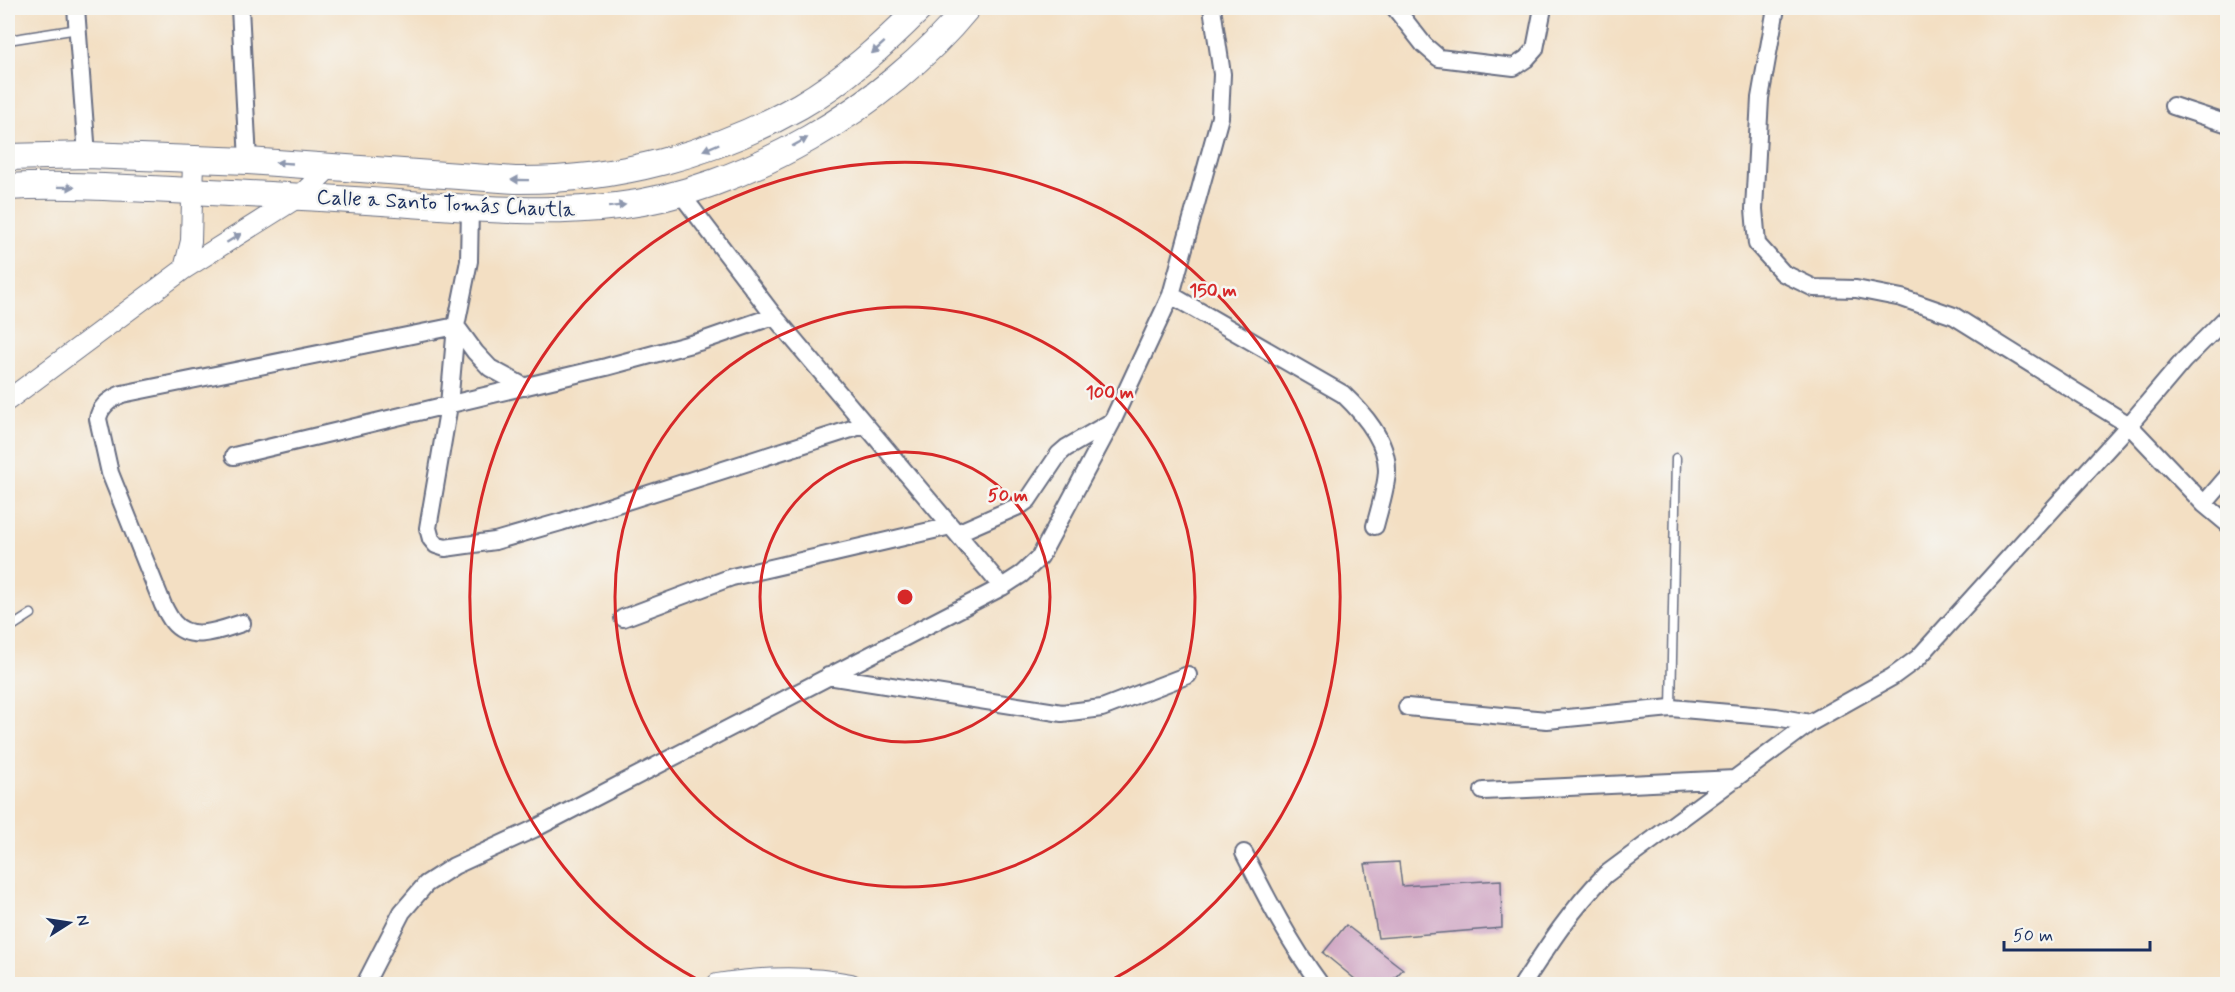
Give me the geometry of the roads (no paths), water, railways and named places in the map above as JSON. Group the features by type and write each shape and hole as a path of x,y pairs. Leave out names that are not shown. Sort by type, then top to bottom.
{"main road":[{"name":"Calle a Santo Tomás Chautla","path":"8,157 87,155 248,161 515,180 556,180 598,176 639,168 702,151 755,129 800,105 867,58 920,8"},
{"name":"Calle a Santo Tomás Chautla","path":"8,187 193,191 528,211 578,210 628,205 681,194 748,168 833,124 897,78 967,8"}],"street":[{"path":"76,8 87,155"},
{"path":"240,8 248,161"},
{"path":"365,984 402,912 426,884 454,866 534,829 1002,587 1022,574 1040,557 1112,422 1171,296 1220,117 1222,74 1212,8"},
{"path":"1395,8 1424,45 1438,58 1514,67 1535,49 1543,8"},
{"path":"1776,8 1760,98 1754,209 1757,244 1783,273 1814,288 1856,290 1902,298 1954,316 2129,425 2204,504 2228,524"},
{"path":"2173,106 2228,124"},
{"path":"184,269 191,242 194,159"},
{"path":"8,400 184,269 300,196 332,166"},
{"path":"681,194 774,316 1002,587"},
{"path":"470,208 469,261 456,326 449,405 428,528 431,539 436,545 445,548 495,541 864,425"},
{"path":"1171,296 1343,394 1362,412 1384,448 1388,471 1375,526"},
{"path":"234,456 525,387 702,341 774,316"},
{"path":"1523,984 1579,901 1605,875 1810,723 1892,676 1918,658 2129,425 2183,361 2228,316"},
{"path":"456,326 490,368 525,387"},
{"path":"242,623 218,631 201,633 185,631 174,623 163,605 110,473 98,419 103,407 122,394 456,326"},
{"path":"623,618 732,577 954,529 1021,505 1028,500 1059,454 1112,422"},
{"path":"2204,504 2228,476"},
{"path":"828,676 1062,713 1102,708 1188,675"},
{"path":"1407,707 1547,720 1671,708 1776,717 1810,723"},
{"path":"1483,792 1735,779"},
{"path":"1244,853 1273,911 1301,958 1320,984"},
{"path":"717,984 777,977 851,984"}],"lane":[{"path":"8,40 78,29"},
{"path":"1671,708 1676,458"},
{"path":"8,629 31,614"}]}
